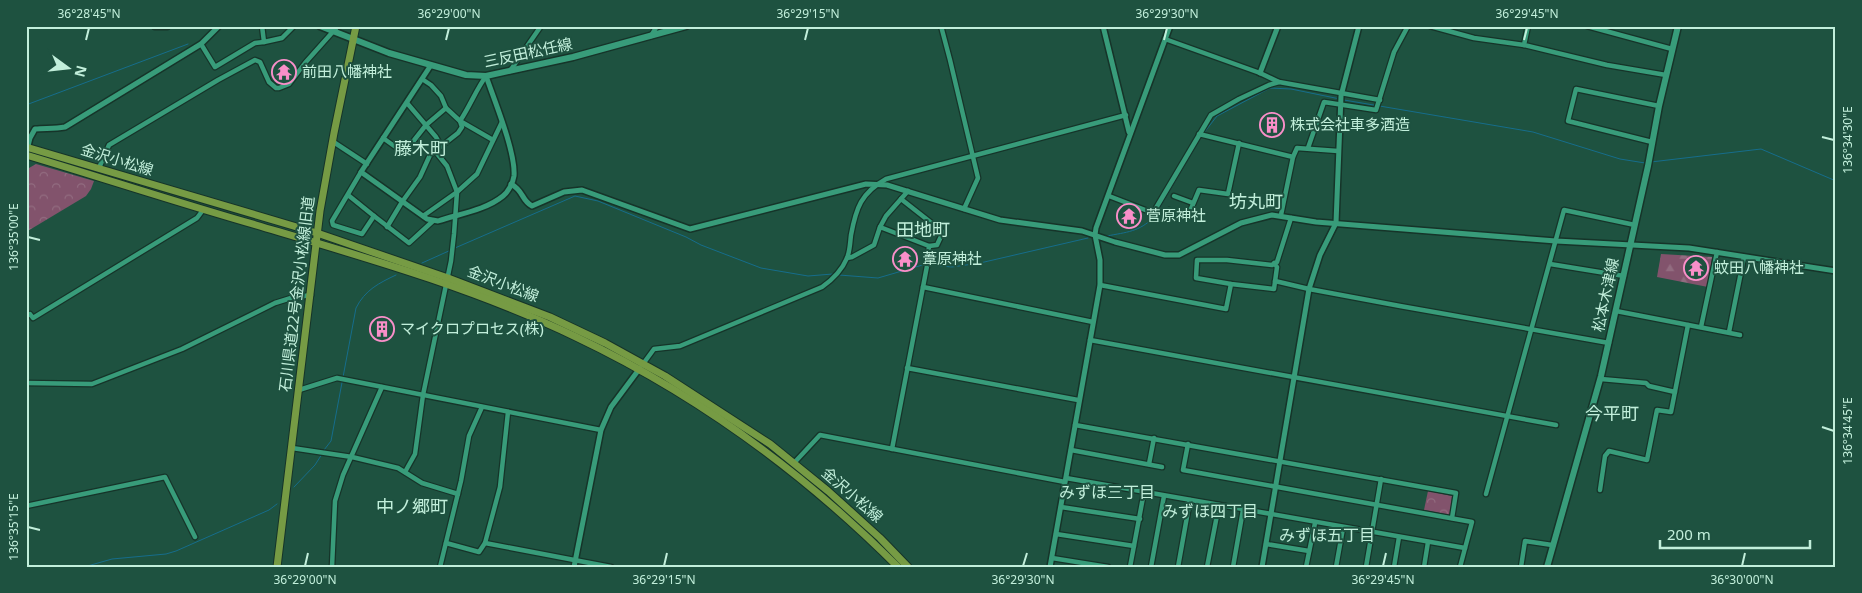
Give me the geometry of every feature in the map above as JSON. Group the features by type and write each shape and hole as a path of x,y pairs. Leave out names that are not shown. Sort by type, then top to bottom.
{"main road":[{"path":"155,26 167,26"},
{"name":"三反田松任線","path":"321,26 353,40 431,65 466,75 486,76 686,26"},
{"name":"石川県道22号金沢小松線旧道","path":"277,567 317,233 332,141 356,26"},
{"name":"松本木津線","path":"1547,567 1601,379 1659,106 1678,26"},
{"name":"金沢小松線","path":"27,151 99,168 317,233 550,317 641,366 770,444 834,497 908,567"},
{"name":"金沢小松線","path":"27,151 203,210 447,281"},
{"name":"金沢小松線","path":"641,366 756,444 834,506 898,567"}],"street":[{"path":"27,151 34,129 44,128 53,130 65,127 201,44 219,26"},
{"path":"262,26 264,42"},
{"path":"201,44 215,67 255,43 282,38 294,26"},
{"path":"99,168 109,145 255,60 260,62 269,82 276,88 289,84 304,63 338,26"},
{"path":"510,71 541,26"},
{"path":"651,36 658,26"},
{"path":"941,26 974,155 978,178 964,209"},
{"path":"1103,26 1130,134"},
{"path":"1050,567 1078,400 1100,285 1100,260 1095,235 1170,26"},
{"path":"1260,73 1278,26"},
{"path":"1262,567 1309,289 1320,255 1336,223 1341,99 1359,26"},
{"path":"1166,39 1260,73 1279,82 1376,110 1394,52 1408,26"},
{"path":"1430,26 1474,38 1524,45 1607,66 1666,75"},
{"path":"1524,45 1528,26"},
{"path":"1587,26 1672,48"},
{"path":"374,216 362,234 334,225 332,221 366,164 431,65"},
{"path":"460,121 473,102 479,86 486,76"},
{"path":"361,172 402,202 433,221 491,204 505,195 514,177 513,160 486,76"},
{"path":"422,79 431,85 441,96 446,108 460,121 493,140"},
{"path":"1108,196 1152,213 1213,114 1239,99 1279,82"},
{"path":"1652,142 1568,121 1576,89 1659,106"},
{"path":"1308,148 1324,102 1341,99 1379,100"},
{"path":"407,103 442,146"},
{"path":"384,138 397,148 408,148 426,125 446,108"},
{"path":"574,567 601,430 612,407 654,349 680,346 822,287 834,277 847,258 854,218 860,203 870,189 886,179 1126,115"},
{"path":"387,227 420,177 430,155 458,133 462,127 460,121"},
{"path":"423,216 457,192 477,174 502,122"},
{"path":"1201,135 1293,157"},
{"path":"332,141 366,164"},
{"path":"1169,210 1188,216 1199,190 1228,194 1239,143"},
{"path":"1281,215 1293,157 1297,148 1338,151"},
{"path":"405,472 415,454 424,395 452,256 456,215 457,192 447,166 435,150"},
{"path":"512,184 521,190 524,201 532,206 564,192 582,190 690,229 866,184 878,184 908,191 1000,220 1082,231 1165,255 1179,255 1241,224 1272,214 1336,223 1556,241 1689,248 1836,271"},
{"path":"847,258 874,245 886,216 908,191"},
{"path":"348,195 409,243 433,221"},
{"path":"1174,196 1193,203"},
{"path":"880,228 929,246 937,245 943,232 901,199"},
{"path":"26,316 30,314 33,318 198,218 203,210"},
{"path":"1486,494 1564,210 1635,225"},
{"path":"1274,263 1277,267 1274,289 1196,278 1196,260 1227,260 1272,265 1274,263 1277,262 1291,218"},
{"path":"892,449 929,246"},
{"path":"1701,327 1717,252"},
{"path":"1729,332 1744,257"},
{"path":"1550,264 1624,276"},
{"path":"1275,281 1532,330 1609,342"},
{"path":"1100,285 1226,309 1231,284"},
{"path":"923,287 1092,322"},
{"path":"26,383 92,384 182,349 275,303 311,295"},
{"path":"1616,311 1740,335"},
{"path":"1600,490 1606,456 1609,451 1647,460 1658,410 1671,412 1688,324"},
{"path":"1090,340 1556,425"},
{"path":"907,368 1078,400"},
{"path":"299,390 337,378 601,430"},
{"path":"1601,379 1646,383 1649,386 1675,392"},
{"path":"332,567 335,501 344,475 382,387"},
{"path":"440,567 458,494 469,436 482,407"},
{"path":"446,543 479,552 485,542 500,487 508,412"},
{"path":"1075,425 1456,492 1452,518"},
{"path":"794,463 820,435 1066,480 1465,548"},
{"path":"1149,464 1154,438"},
{"path":"1183,470 1188,444"},
{"path":"292,448 398,468 422,483 458,494"},
{"path":"1071,450 1162,467"},
{"path":"1176,469 1472,522 1460,567"},
{"path":"26,506 165,477 195,537"},
{"path":"1366,567 1381,480"},
{"path":"1130,567 1144,492"},
{"path":"1151,567 1164,496"},
{"path":"1178,567 1190,500"},
{"path":"1207,567 1219,505"},
{"path":"1061,507 1140,519"},
{"path":"1233,567 1244,510"},
{"path":"1306,567 1315,523"},
{"path":"1336,567 1343,528"},
{"path":"1056,534 1134,546"},
{"path":"1394,567 1399,537"},
{"path":"1521,567 1525,541 1552,545"},
{"path":"485,542 611,567"},
{"path":"1424,567 1428,542"},
{"path":"1266,544 1309,551"},
{"path":"1052,558 1108,567"}],"green space":[{"path":"36,164 94,181 86,196 26,232 26,176 29,168"},
{"path":"1661,254 1712,257 1708,287 1657,277"},
{"path":"1428,491 1452,496 1450,515 1424,510"}],"waterway":[{"path":"26,105 188,44"},
{"path":"1203,134 1217,116 1270,88 1291,89 1340,99"},
{"path":"1344,100 1533,132 1620,159 1645,163"},
{"path":"1107,236 1138,229 1154,217 1201,137"},
{"path":"1651,162 1761,149 1836,181"},
{"path":"455,248 575,196 598,201 701,245 761,268 808,276 833,274"},
{"path":"930,265 952,267 980,263 1088,238"},
{"path":"422,263 451,250"},
{"path":"839,275 878,278 926,264"},
{"path":"324,450 331,441 356,308 368,292 378,284 396,275"},
{"path":"294,487 315,465 322,454"},
{"path":"84,567 112,559 166,554 176,551 269,510 277,504"}],"place":[{"name":"前田八幡神社","path":"284,72"},
{"name":"株式会社車多酒造","path":"1272,125"},
{"name":"菅原神社","path":"1129,216"},
{"name":"葦原神社","path":"905,259"},
{"name":"蚊田八幡神社","path":"1696,268"},
{"name":"マイクロプロセス(株)","path":"382,329"}],"district":[{"name":"藤木町","path":"421,149"},
{"name":"坊丸町","path":"1256,202"},
{"name":"田地町","path":"923,230"},
{"name":"今平町","path":"1612,414"},
{"name":"みずほ三丁目","path":"1107,492"},
{"name":"中ノ郷町","path":"412,507"},
{"name":"みずほ四丁目","path":"1210,511"},
{"name":"みずほ五丁目","path":"1327,535"}]}
